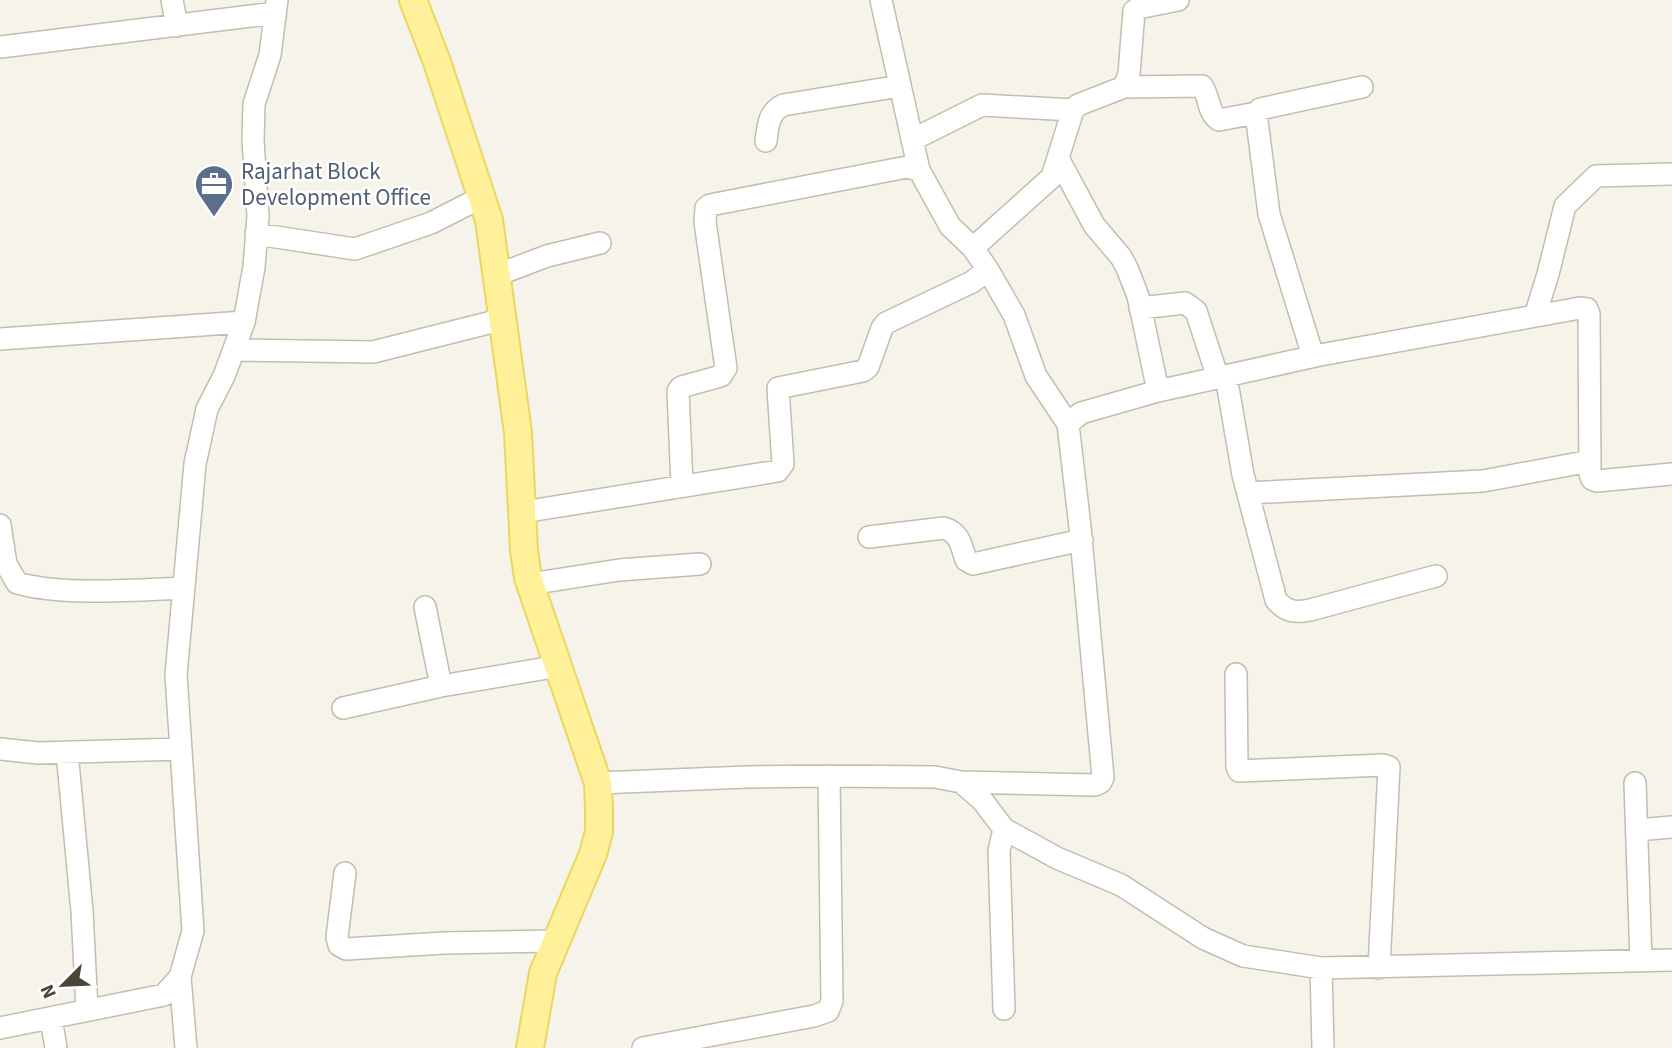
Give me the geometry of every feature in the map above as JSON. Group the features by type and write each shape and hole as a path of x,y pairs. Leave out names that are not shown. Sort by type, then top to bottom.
{"main road":[{"path":"413,0 437,62 489,220 518,433 524,550 530,584 598,783 599,832 593,854 543,973 533,1046"}],"street":[{"path":"172,0 177,26"},
{"path":"598,783 829,776 935,777 961,782 1095,785 1101,782 1103,777 1082,540 1068,424 1036,376 1014,314 973,248 950,226 919,170 881,0"},
{"path":"1124,87 1129,74 1134,10 1178,0"},
{"path":"0,47 177,26 276,7 270,55 254,104 253,140 258,192 254,267 244,322 207,409 195,464 183,588 176,675 193,930 180,976 186,1048"},
{"path":"766,141 769,119 775,109 783,105 900,86"},
{"path":"973,248 1052,177 1073,110 1124,87 1202,86 1208,97 1211,113 1219,120 1363,88"},
{"path":"912,140 982,105 1073,110"},
{"path":"1256,113 1269,214 1313,356"},
{"path":"1059,160 1094,225 1127,268 1140,308 1158,391"},
{"path":"682,485 678,391 681,387 721,376 726,368 705,222 706,208 710,205 907,167 919,170"},
{"path":"1535,316 1564,206 1596,176 1672,174"},
{"path":"256,234 355,249 431,223 482,197"},
{"path":"497,275 547,256 600,243"},
{"path":"523,512 778,471 783,464 778,388 863,371 868,367 886,323 972,282 988,270"},
{"path":"1140,308 1185,303 1196,311 1222,377 1276,600 1283,608 1294,613 1310,610 1436,576"},
{"path":"1068,424 1081,413 1158,391 1313,356 1580,308 1587,309 1589,314 1590,474 1597,481 1672,474"},
{"path":"234,350 373,352 504,319"},
{"path":"0,339 244,322"},
{"path":"1248,493 1483,481 1590,460"},
{"path":"0,525 6,564 17,583 35,588 183,588"},
{"path":"869,537 944,528 953,531 958,537 966,560 973,564 1082,540"},
{"path":"530,584 619,570 700,564"},
{"path":"425,607 441,686"},
{"path":"343,708 441,686 559,666"},
{"path":"1236,674 1239,771 1383,765 1389,767 1380,968"},
{"path":"0,748 21,752 181,749"},
{"path":"67,752 88,1010"},
{"path":"643,1048 814,1016 828,1010 832,1001 829,776"},
{"path":"961,782 982,800 1004,829 1057,858 1121,885 1203,938 1243,956 1321,968 1672,960"},
{"path":"1635,783 1641,961"},
{"path":"1637,830 1672,827"},
{"path":"1003,1009 999,852 1004,829"},
{"path":"345,873 337,937 339,945 346,949 444,943 555,941"},
{"path":"1321,968 1323,1048"},
{"path":"0,1028 163,995 180,976"},
{"path":"51,1018 56,1048"}],"place":[{"name":"Rajarhat Block Development Office","path":"214,218"}]}
